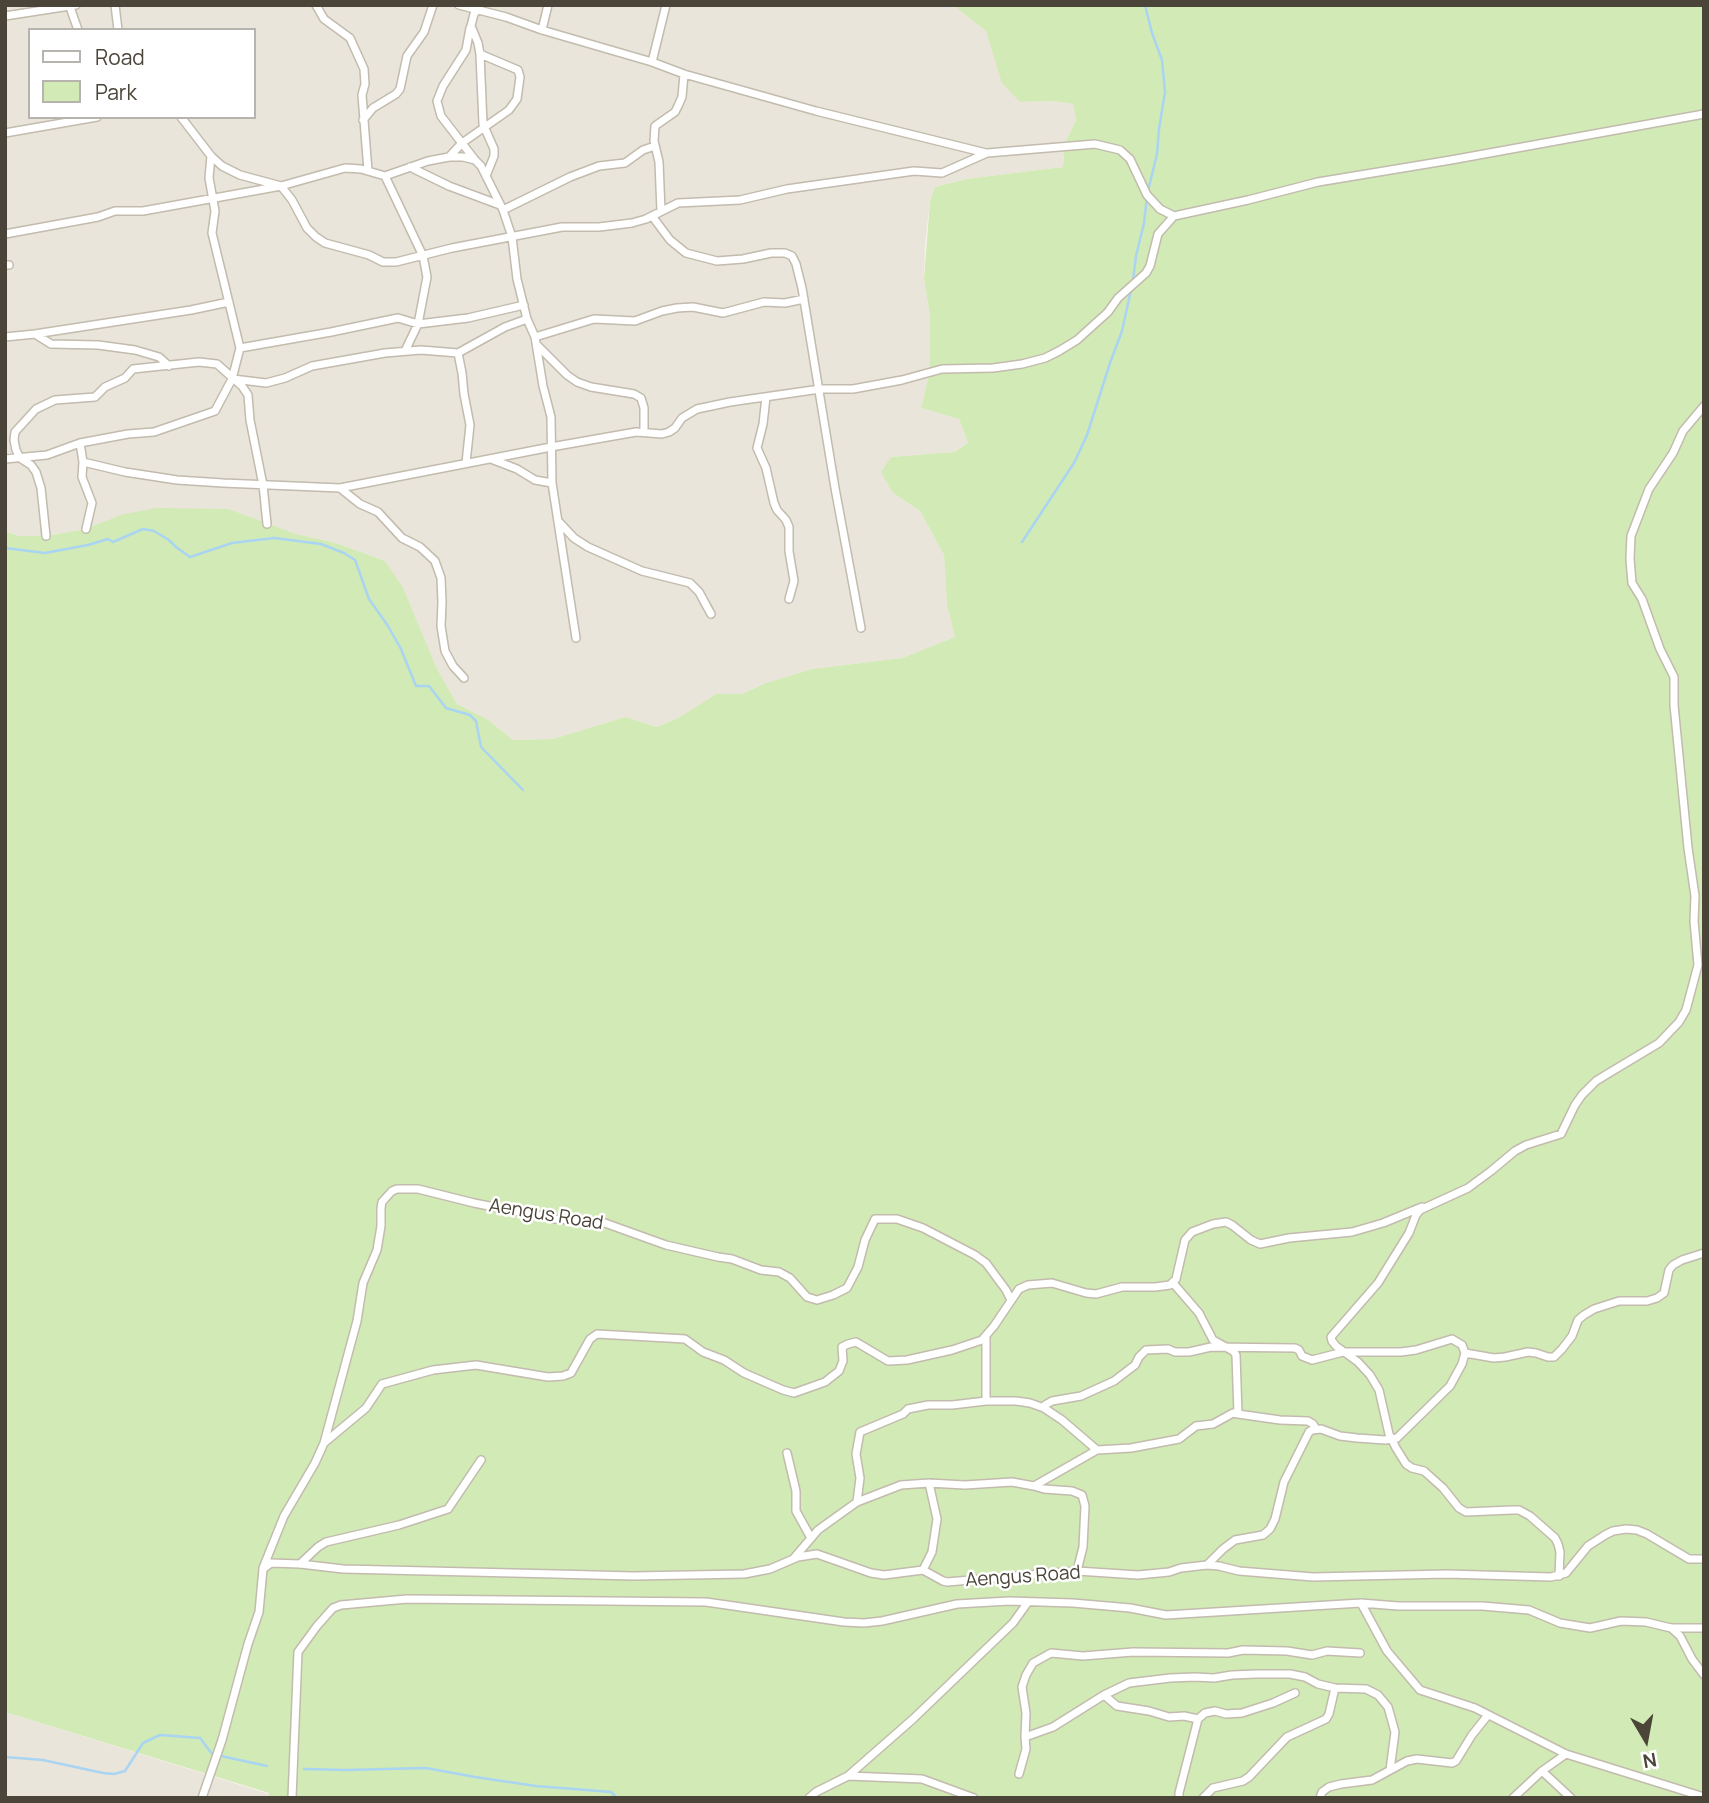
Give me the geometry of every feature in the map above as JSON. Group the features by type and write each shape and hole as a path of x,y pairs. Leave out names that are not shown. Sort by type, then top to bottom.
{"street":[{"path":"115,5 118,28"},
{"path":"316,5 324,19 350,38 364,69 362,95 368,170"},
{"path":"363,120 373,108 400,89 407,57 424,32 433,5"},
{"path":"458,5 480,7 542,30 684,74 816,111 987,153 1095,144 1120,149 1130,159 1147,195 1160,209 1174,216"},
{"path":"542,30 548,5"},
{"path":"652,62 666,5"},
{"path":"5,16 73,6 78,28"},
{"path":"480,7 472,19 466,51 443,86 437,101 441,116 486,176 502,208 512,237 517,279 527,319 536,341 551,417 552,483 576,638"},
{"path":"471,26 480,54 479,71 485,127 494,149 486,176"},
{"path":"449,157 462,143 509,110 517,99 520,77 518,70 480,54"},
{"path":"661,211 655,126 678,107 682,97 684,74"},
{"path":"83,462 177,480 340,488 551,447 644,432 662,434 675,428 682,418 697,409 820,389 853,389 942,369 993,368 1045,358 1077,340 1146,273 1158,234 1174,216 1318,182 1704,114"},
{"path":"5,133 86,119"},
{"path":"183,119 222,166 240,175 281,186 307,228 316,237 325,243 369,255 383,262 396,262 452,247 562,226 622,225 652,216 678,203 740,200 787,189 914,171 942,173 987,153"},
{"path":"410,167 502,208 598,166 625,163 643,150 655,146"},
{"path":"5,459 47,455 80,443 155,432 215,411 232,379 240,348 212,233 215,211 209,178 211,156"},
{"path":"5,234 98,217 115,211 143,211 281,186 338,170 354,168 385,176 449,157 475,160"},
{"path":"385,176 424,256 427,277 418,324 405,351"},
{"path":"652,216 670,240 687,253 717,261 771,253 792,256 804,299 861,628"},
{"path":"536,341 594,319 635,321 684,307 723,313 764,302 785,303 804,299"},
{"path":"5,337 229,302"},
{"path":"240,348 398,318 418,324 468,318 524,305"},
{"path":"232,379 266,383 312,366 385,353 421,350 458,353 505,327 527,319"},
{"path":"35,334 51,344 98,345 135,350 159,357 169,366"},
{"path":"536,341 567,375 577,382 634,394 641,398 644,408 644,432"},
{"path":"458,353 470,425 466,463"},
{"path":"46,536 41,488 36,472 20,458 14,440 15,432 36,409 55,400 94,397 133,369 199,362 216,364 242,386 247,395 267,524"},
{"path":"766,397 757,448 766,468 774,503 789,527 789,555 794,581 789,598"},
{"path":"324,1443 366,1408 382,1384 433,1370 476,1365 548,1377 563,1376 571,1373 590,1339 597,1334 685,1339 703,1352 724,1360 744,1373 794,1393 825,1382 839,1371 843,1361 842,1347 848,1343 856,1342 888,1361 907,1360 952,1350 986,1336 1019,1289 1036,1283 1052,1283 1096,1294 1122,1287 1164,1287 1176,1279 1185,1240 1192,1232 1226,1222 1251,1240 1268,1244 1289,1238 1352,1232 1383,1223 1468,1188 1526,1144 1561,1134 1575,1104 1596,1081 1659,1043 1679,1022 1690,999 1698,965 1695,896 1674,705 1674,677 1660,649 1642,599 1632,583 1630,559 1631,536 1649,489 1673,453 1682,431 1704,406"},
{"path":"80,443 82,477 92,503 86,529"},
{"path":"490,458 535,480 552,483"},
{"path":"340,488 360,504 379,512 402,538 420,547 435,561 441,578 440,626 445,651 464,678"},
{"path":"558,520 573,538 588,547 650,573 690,583 699,592 711,614"},
{"name":"Aengus Road","path":"202,1798 259,1612 263,1569 284,1516 324,1443 357,1321 363,1283 377,1250 382,1226 382,1202 392,1191 418,1189 555,1219 602,1222 666,1245 732,1259 761,1270 779,1272 790,1278 807,1297 817,1300 833,1296 847,1288 858,1268 865,1240 875,1219 897,1219 923,1228 975,1255 985,1263 1011,1300"},
{"path":"1432,1203 1416,1215 1409,1233 1378,1283 1333,1334 1332,1340 1358,1362 1379,1390 1389,1434 1406,1464 1424,1471 1466,1512 1519,1510 1530,1516 1555,1538 1558,1544 1559,1576 1566,1573 1588,1546 1614,1531 1626,1529 1647,1534 1689,1559 1704,1559"},
{"path":"1465,1353 1505,1357 1528,1352 1554,1357 1572,1336 1578,1320 1584,1315 1619,1301 1647,1301 1657,1298 1664,1293 1669,1270 1673,1265 1704,1254"},
{"path":"1173,1283 1199,1314 1213,1340 1233,1351 1238,1360 1238,1414"},
{"path":"986,1336 986,1401"},
{"path":"1044,1408 1052,1401 1082,1396 1114,1381 1136,1365 1146,1350 1189,1352 1211,1347 1295,1348 1302,1356 1312,1360 1343,1352 1416,1350 1452,1339 1462,1345 1465,1353 1462,1364 1450,1386 1401,1436 1392,1439 1357,1438 1316,1429 1309,1432 1284,1482 1270,1530 1263,1535 1235,1540 1207,1566"},
{"path":"857,1502 860,1478 856,1454 860,1432 904,1414 908,1409 986,1401 1023,1402 1044,1408 1097,1450"},
{"path":"1034,1486 1097,1450 1131,1448 1179,1438 1196,1426 1213,1424 1233,1413 1308,1421 1316,1429"},
{"path":"787,1453 796,1491 796,1511 811,1538"},
{"path":"300,1564 326,1542 399,1525 448,1509 481,1460"},
{"path":"794,1559 825,1524 849,1509 852,1504 901,1485 1012,1482 1083,1495 1083,1546 1077,1571"},
{"path":"923,1570 932,1552 937,1519 929,1483"},
{"name":"Aengus Road","path":"263,1569 271,1563 343,1569 633,1576 757,1573 794,1559 817,1554 862,1571 884,1575 923,1570 947,1582 1077,1571 1138,1575 1169,1572 1181,1567 1207,1566 1312,1577 1447,1574 1559,1576"},
{"path":"292,1798 298,1652 317,1626 334,1608 341,1605 407,1599 706,1602 864,1623 957,1604 1073,1603 1130,1608 1166,1615 1361,1603 1504,1607 1529,1610 1560,1623 1590,1628 1620,1621 1646,1622 1671,1628 1704,1628"},
{"path":"809,1798 848,1776 914,1718 1013,1623 1028,1602"},
{"path":"1361,1603 1387,1651 1420,1690 1475,1708 1566,1754 1704,1797"},
{"path":"1671,1628 1680,1636 1704,1675"},
{"path":"1019,1774 1026,1749 1026,1713 1022,1687 1033,1663 1051,1653 1083,1656 1133,1652 1228,1653 1243,1650 1287,1651 1312,1655 1326,1651 1360,1653"},
{"path":"1025,1737 1054,1727 1104,1695 1129,1683 1170,1678 1290,1674 1335,1688 1366,1689 1378,1695 1388,1707 1395,1732 1390,1770"},
{"path":"1203,1798 1213,1788 1243,1781 1287,1737 1325,1719 1329,1714 1335,1688"},
{"path":"1179,1798 1198,1719 1205,1713 1214,1711 1226,1714 1242,1713 1295,1693"},
{"path":"1104,1695 1117,1706 1169,1717 1198,1719"},
{"path":"1320,1798 1322,1792 1329,1787 1372,1780 1407,1761 1417,1759 1452,1763 1488,1715"},
{"path":"1513,1798 1542,1771 1566,1754"},
{"path":"1542,1771 1571,1798"},
{"path":"848,1776 922,1779 974,1798"}],"shaded area":[{"path":"5,5 953,5 986,31 995,55 1020,102 1054,101 1073,104 1076,120 1065,143 1063,167 966,179 935,187 930,201 924,279 930,316 930,371 921,408 959,419 968,443 954,452 891,457 893,493 920,511 944,555 947,605 955,637 902,658 812,669 766,683 742,694 716,694 678,718 657,727 625,717 553,739 513,740 487,719 457,704 436,667 385,561 336,543 267,524 120,515 86,529 46,536 19,536 5,531"},
{"path":"5,1712 269,1794 269,1798 5,1798"}],"green space":[{"path":"953,5 1704,5 1704,1798 269,1798 269,1793 5,1712 5,531 19,536 46,536 86,529 120,515 156,508 228,509 296,534 336,543 385,561 403,588 436,667 457,704 487,719 513,740 553,739 625,717 657,727 678,718 716,694 742,694 766,683 812,669 902,658 955,637 947,605 944,555 920,511 893,493 881,472 891,457 954,452 968,443 959,419 921,408 930,371 930,316 924,279 930,201 935,187 966,179 1063,167 1065,143 1076,120 1073,104 1054,101 1020,102 1002,83 986,31"}],"waterway":[{"path":"1145,5 1162,60 1165,92 1157,154 1148,191"},
{"path":"1133,280 1147,197"},
{"path":"1022,542 1074,463 1087,435 1122,331 1131,290"},
{"path":"5,548 45,553 108,539 113,542 143,529 154,531 190,557 232,543 274,538 321,544 344,553 355,560 369,599 401,649 416,686 429,686 446,708 470,715 476,721 481,747 523,790"},
{"path":"5,1757 43,1760 114,1774 125,1771 143,1743 160,1735 200,1738 212,1754 267,1766"},
{"path":"304,1769 426,1768 536,1786 611,1792 617,1798"}]}
